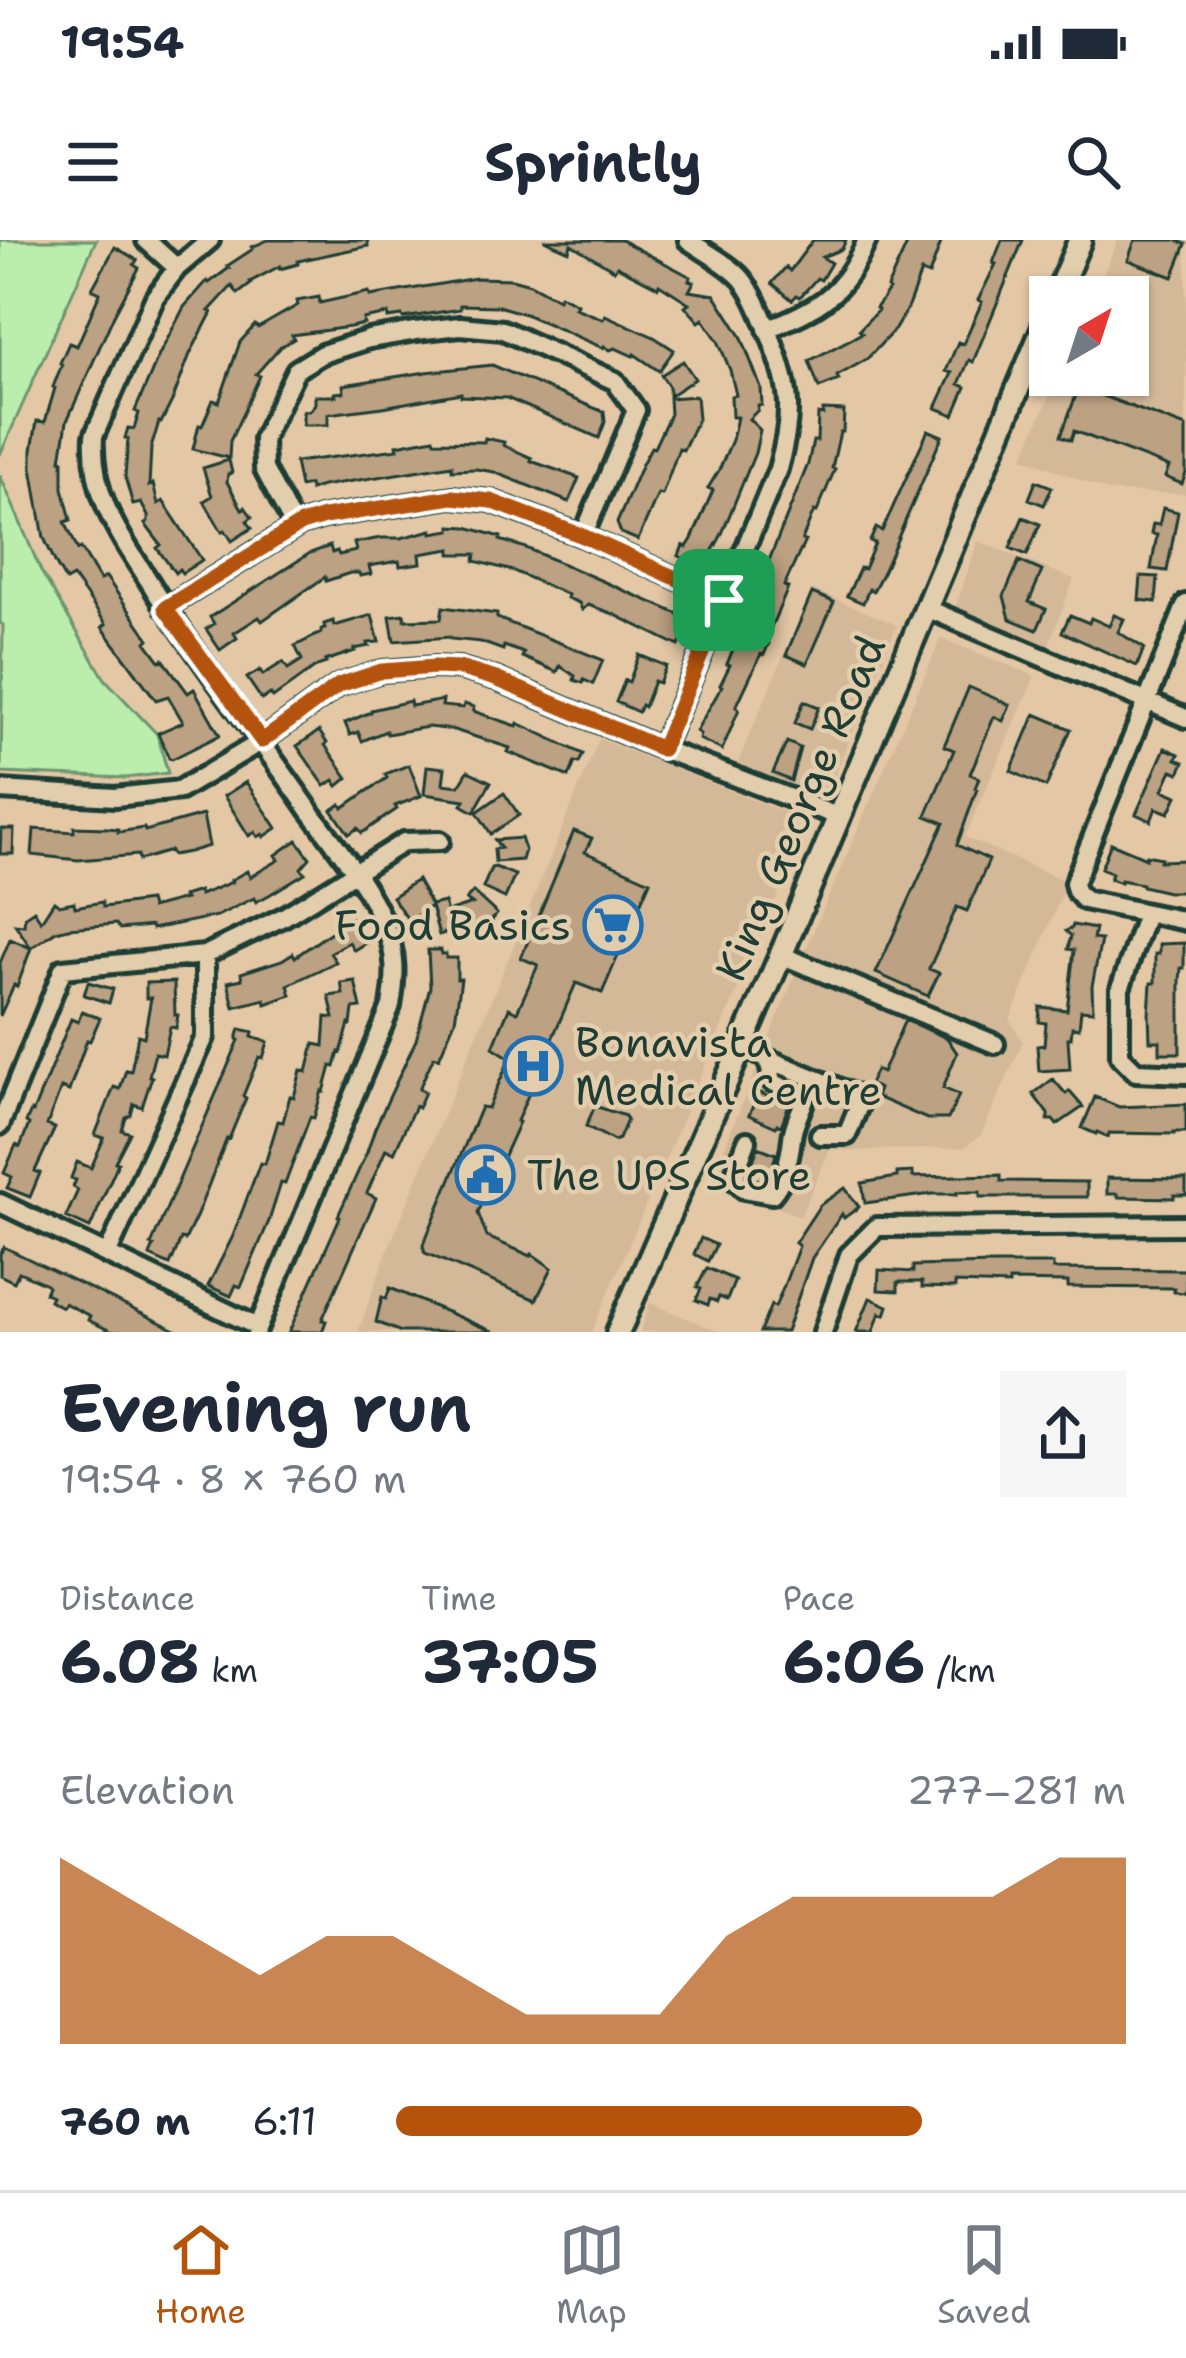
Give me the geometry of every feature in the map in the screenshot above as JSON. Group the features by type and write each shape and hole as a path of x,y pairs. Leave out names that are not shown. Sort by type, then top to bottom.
{"main road":[{"path":"1065,276 1080,240"},
{"name":"King George Road","path":"618,1332 1029,362"}],"street":[{"path":"146,240 177,268"},
{"path":"0,1203 257,1330 391,1006 397,971 386,928 356,874 165,608 110,520 93,458 94,436 154,297 177,268 210,240"},
{"path":"662,749 778,469 788,435 790,401 784,369 759,306 741,277 688,240"},
{"path":"767,329 815,308 844,285 868,240"},
{"path":"296,528 264,469 263,439 296,370 322,354 369,340 460,326 503,331 615,381 636,410 583,536"},
{"path":"165,608 296,528 324,517 452,497 491,501 583,536 724,600"},
{"path":"1186,604 1074,883 1084,900 1186,921"},
{"path":"926,608 1186,718"},
{"path":"0,790 116,797 180,790 262,741 339,685 382,671 435,667 459,668 496,679 837,816"},
{"path":"0,1125 63,969 205,956 285,916 404,842 440,841"},
{"path":"1146,914 1120,988 1120,1056 1136,1072 1186,1074"},
{"path":"781,955 995,1044"},
{"path":"107,1255 205,1037 205,956"},
{"path":"742,1046 855,1095 860,1103 847,1135 820,1135"},
{"path":"747,1141 736,1181 744,1189 772,1194 793,1148 792,1136 805,1099 773,1082 768,1059"},
{"path":"823,1332 849,1255 877,1227 1186,1225"}],"shaded area":[{"path":"1118,240 1186,240 1186,494 1110,492 1023,457 1050,396 1149,396 1149,276 1102,276"},
{"path":"978,541 1074,579 1047,650 954,612"},
{"path":"812,589 897,625 826,796 735,769"},
{"path":"941,638 1035,676 965,837 1067,882 1010,1020 1023,1042 981,1135 964,1148 830,1149 800,1217 712,1177"},
{"path":"599,739 790,814 801,841 592,1332 358,1332 386,1254"},
{"path":"650,1303 721,1332 640,1332"}],"green space":[{"path":"0,240 96,240 0,455"},
{"path":"0,475 41,571 105,679 157,734 168,773 126,778 1,773"}],"building":[{"path":"268,240 368,240 368,246 280,266 238,294 232,286 209,311 151,448 149,486 153,484 158,504 163,501 202,560 175,573 145,524 148,516 141,503 133,505 125,477 125,438 128,428 134,429 139,413 135,411 184,307 207,281"},
{"path":"544,240 621,240 691,277 694,282 689,291 715,295 741,336 761,388 762,405 749,419 760,430 721,536 704,566 679,556 692,539 713,490 708,488 732,440 737,417 732,417 731,396 736,395 718,341 703,319 699,322 685,306 689,303 659,284 617,266 614,270 571,244 569,251"},
{"path":"813,240 846,240 842,249 822,257 831,263 821,280 817,278 792,300 772,283 786,267 790,271"},
{"path":"909,240 942,240 929,275 921,272 895,329 867,359 819,388 809,361 862,333 859,330 889,290"},
{"path":"1002,240 1023,240 973,362 969,360 959,384 966,387 954,415 936,408 952,373 946,371 982,302 978,300"},
{"path":"1135,240 1186,244 1173,277 1128,260"},
{"path":"115,247 137,260 134,265 139,268 67,421 61,460 71,520 65,522 78,550 81,548 100,580 106,577 160,661 188,693 194,689 220,735 172,759 158,733 183,722 168,696 156,700 102,627 106,624 73,577 66,581 44,538 32,468 37,421 45,422 60,363 69,343 77,346 100,293 92,289"},
{"path":"476,278 530,284 674,350 659,371 634,354 603,348 498,306 460,305 460,309 403,318 388,318 388,314 363,319 364,324 292,335 294,339 280,347 256,374 260,376 230,441 229,458 193,449 199,425 213,400 219,402 240,342 255,325 258,328 298,305 297,301 319,297 320,303"},
{"path":"683,361 695,379 669,396 661,375"},
{"path":"492,365 604,412 599,438 507,398 461,393 328,414 328,425 303,425 303,411 315,404 315,396 336,396 344,392 343,385"},
{"path":"696,396 698,419 683,450 679,448 662,495 658,494 638,540 621,533 617,523 670,414 669,398"},
{"path":"1076,396 1103,396 1186,427 1186,473 1182,484 1165,477 1169,467 1074,431 1071,440 1061,436"},
{"path":"823,410 844,411 835,469 802,540 765,641 769,643 736,707 722,750 699,739 696,731 722,686 813,441 817,441 818,414 823,415"},
{"path":"928,430 942,436 884,570 863,603 847,596 860,568 864,569 876,528 882,531"},
{"path":"434,438 504,442 531,461 579,478 569,502 494,472 452,470 452,465 310,490 309,485 300,487 295,462 398,449 397,445"},
{"path":"229,460 232,473 227,482 252,517 247,521 252,528 232,541 204,501 212,496 203,468"},
{"path":"1036,481 1052,487 1044,505 1029,499"},
{"path":"1163,508 1178,512 1167,571 1151,569 1157,535 1151,534"},
{"path":"1023,517 1040,524 1027,555 1010,548"},
{"path":"451,526 501,537 681,615 686,630 679,646 611,613 588,605 582,610 568,595 513,571 475,561 476,554 451,554 451,549 420,554 421,563 400,566 399,561 369,566 371,574 350,573 326,581 325,577 262,621 259,617 234,633 237,638 220,650 206,629 214,624 210,617 310,553 330,546 339,555 356,551 354,543 451,530"},
{"path":"1019,561 1042,571 1029,602 1046,609 1037,630 1010,619 1004,596"},
{"path":"1141,576 1158,577 1156,602 1139,600"},
{"path":"812,593 834,602 807,664 786,655"},
{"path":"443,607 497,614 497,618 603,660 593,684 574,680 560,666 557,672 504,646 503,650 450,637 394,641 390,616 441,619"},
{"path":"372,615 379,642 325,661 273,698 270,694 262,700 247,678 260,670 263,675 283,662 288,669 302,660 295,646 321,633 324,624 333,621 334,626"},
{"path":"1070,615 1109,626 1114,615 1124,619 1118,632 1144,648 1137,666 1062,632"},
{"path":"639,655 666,666 638,712 616,702"},
{"path":"969,687 1010,705 1003,721 994,717 970,774 979,778 977,789 957,845 989,860 967,911 957,907 929,969 939,973 928,996 876,973 944,823 926,816 954,750 944,746"},
{"path":"443,700 442,706 474,707 473,711 518,723 583,754 569,777 508,752 510,748 454,730 386,731 362,741 358,732 350,735 345,723 371,710"},
{"path":"804,701 819,707 810,729 795,723"},
{"path":"1035,714 1071,729 1046,787 1011,771"},
{"path":"319,731 348,778 338,786 334,780 325,786 297,746"},
{"path":"787,742 800,748 791,781 773,773"},
{"path":"1165,748 1184,762 1179,773 1172,770 1163,790 1177,796 1169,813 1156,808 1151,821 1136,814"},
{"path":"409,765 421,796 395,806 362,833 358,828 349,834 332,810 341,804 343,808 387,778 385,774"},
{"path":"427,766 445,768 443,784 459,786 468,771 491,782 474,812 462,805 465,800 424,794"},
{"path":"246,782 277,828 264,837 255,832 249,836 224,796"},
{"path":"504,793 519,815 491,834 477,812"},
{"path":"203,815 209,846 189,852 172,855 170,851 139,860 138,855 78,860 32,855 34,829 145,831"},
{"path":"1,829 14,829 13,854 0,854"},
{"path":"574,831 592,838 585,852 650,881 602,993 576,983 478,1213 487,1237 532,1254 552,1268 536,1300 425,1253 423,1245 481,1107 488,1108 510,1058 493,1047 509,1008 517,1012 538,965 521,958"},
{"path":"521,838 522,860 495,862 494,849 501,848 495,840"},
{"path":"297,840 310,858 301,868 305,873 256,902 254,898 217,916 152,929 120,929 116,924 68,928 31,948 15,924 24,925 25,916 34,910 41,921 54,901 59,905 74,902 75,907 102,902 103,907 149,901 151,908 199,891 200,895 247,871 250,877 279,860 276,855"},
{"path":"1111,843 1146,858 1186,860 1186,892 1110,879 1112,873 1101,868"},
{"path":"495,867 515,875 505,898 483,888"},
{"path":"417,880 431,905 444,902 447,912 472,904 466,900 473,892 497,914 493,924 480,932 473,925 439,935 431,906 409,921 392,897"},
{"path":"351,918 367,942 354,950 349,942 330,953 336,962 288,985 291,995 266,1004 265,999 234,1007 228,982 293,953 295,957"},
{"path":"1073,925 1095,929 1093,939 1101,940 1092,986 1093,1011 1081,1010 1079,1028 1072,1027 1070,1069 1039,1071 1037,1046 1044,1045 1046,1023 1039,1022 1040,1007 1067,1010 1074,950 1068,949 1071,936 1066,931"},
{"path":"10,939 31,948 0,1016 0,963"},
{"path":"1184,943 1180,1053 1160,1053 1160,1041 1150,1041 1155,954 1159,954 1159,944"},
{"path":"428,950 457,958 457,979 461,979 455,1020 419,1089 425,1092 418,1108 415,1106 394,1153 386,1149 367,1193 376,1198 322,1320 326,1321 322,1332 289,1332 416,1040 430,987"},
{"path":"355,981 361,1008 353,1009 341,1053 335,1067 331,1066 285,1184 281,1183 241,1287 236,1285 231,1296 208,1286 260,1163 265,1164 278,1121 283,1122 290,1096 294,1097 301,1070 307,1072 314,1044 324,1046 326,1017 334,1018 329,996 343,994 341,983"},
{"path":"88,982 113,989 109,1003 84,995"},
{"path":"174,982 176,1028 170,1027 164,1055 155,1053 142,1107 134,1104 126,1118 122,1130 130,1133 90,1228 66,1217 78,1190 71,1178 77,1162 91,1168 104,1138 95,1135 114,1087 120,1089 126,1070 131,1071 151,998 146,998 146,983"},
{"path":"82,1011 100,1018 69,1091 61,1088 47,1125 55,1128 35,1171 40,1173 30,1197 7,1188 12,1177 4,1173 16,1145 20,1147 26,1122 71,1019 78,1022"},
{"path":"905,1020 947,1038 957,1053 943,1088 959,1095 948,1119 927,1119 876,1097 879,1089 869,1084 876,1070 882,1073"},
{"path":"240,1029 268,1042 197,1215 170,1265 150,1256 151,1245"},
{"path":"1053,1079 1083,1107 1057,1125 1048,1120 1033,1094"},
{"path":"759,1092 788,1107 781,1126 749,1115"},
{"path":"1095,1097 1119,1107 1186,1104 1186,1132 1096,1134 1082,1128"},
{"path":"595,1106 625,1116 619,1139 614,1141 586,1126"},
{"path":"758,1147 776,1154 771,1172 752,1164"},
{"path":"913,1172 913,1177 1001,1175 1001,1181 1087,1182 1087,1197 980,1197 980,1192 957,1192 865,1203 862,1183"},
{"path":"1107,1178 1186,1179 1186,1195 1118,1197 1107,1194"},
{"path":"845,1188 859,1207 844,1218 842,1214 812,1258 786,1332 760,1332 783,1288 799,1246 795,1243 820,1205"},
{"path":"701,1238 716,1245 708,1261 694,1254"},
{"path":"4,1247 180,1332 113,1332 88,1320 90,1316 49,1300 46,1284 19,1272 14,1282 0,1275"},
{"path":"1053,1264 1053,1269 1186,1270 1185,1293 1174,1292 1174,1288 1009,1281 1009,1285 955,1283 955,1288 898,1282 898,1291 878,1290 879,1270"},
{"path":"707,1268 735,1280 727,1300 710,1299 708,1305 696,1300"},
{"path":"390,1288 494,1332 401,1332 376,1322 382,1297 386,1299"},
{"path":"870,1298 888,1306 885,1315 880,1313 873,1332 856,1332"}],"place":[{"name":"Food Basics","path":"613,925"},
{"name":"Bonavista Medical Centre","path":"533,1066"},
{"name":"The UPS Store","path":"485,1175"}],"route":[{"path":"452,497 491,501 583,536 724,600 662,749 496,679 459,668 435,667 382,671 339,685 262,741 165,608 301,524 452,497"}]}
